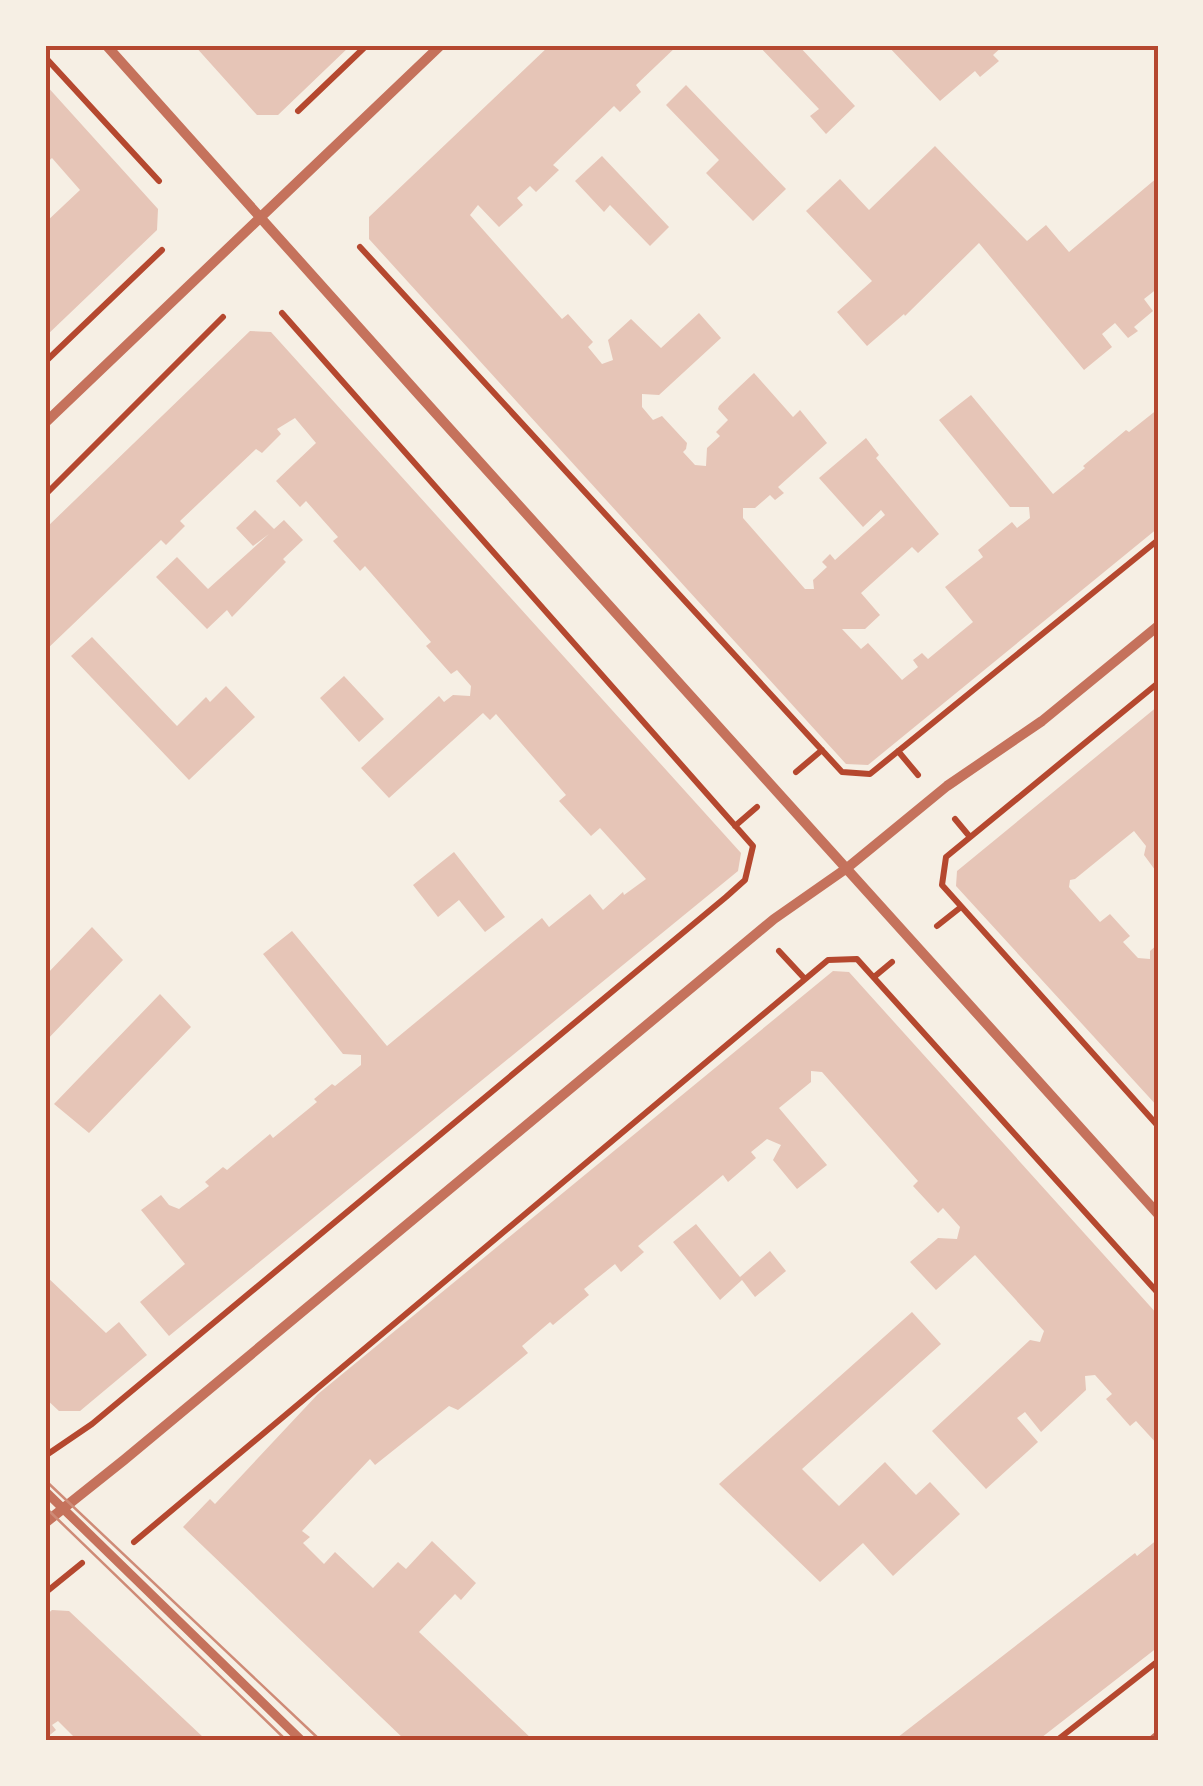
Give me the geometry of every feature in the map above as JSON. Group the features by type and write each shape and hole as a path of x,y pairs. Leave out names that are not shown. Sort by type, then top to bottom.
{"street":[{"path":"106,45 1158,1214"},
{"path":"45,422 441,45"},
{"path":"45,1523 774,919 848,868 947,786 1042,721 1158,626"},
{"path":"45,1491 302,1741"},
{"path":"1152,1741 1158,1736"}],"path":[{"path":"298,111 367,45"},
{"path":"45,57 159,181"},
{"path":"360,247 842,772 870,774 1158,540"},
{"path":"45,362 162,250"},
{"path":"45,1456 92,1424 726,897 745,880 753,846 282,313"},
{"path":"45,495 223,317"},
{"path":"1158,683 946,857 942,885 1158,1126"},
{"path":"114,1558 828,960 858,960 1158,1292"},
{"path":"45,1593 102,1546"},
{"path":"1056,1741 1158,1662"}],"building":[{"path":"194,45 351,45 278,115 257,115"},
{"path":"550,45 678,45 636,85 641,92 620,112 614,106 553,165 559,170 536,192 530,186 517,198 523,205 499,227 478,205 470,215 562,319 568,314 593,342 588,347 602,364 613,360 608,340 631,319 661,348 699,313 721,338 659,395 642,394 642,407 653,420 662,416 687,443 683,452 695,465 706,466 707,448 720,436 716,432 728,420 719,406 754,373 793,417 800,410 827,443 778,487 784,493 775,500 770,495 755,508 743,508 743,518 805,589 814,589 813,580 827,567 822,562 830,554 835,560 885,515 881,510 863,527 819,478 866,438 879,455 876,458 939,534 918,553 912,547 861,593 880,615 865,629 842,629 861,649 868,643 902,680 918,667 913,660 922,653 928,659 973,622 945,587 983,557 978,550 1012,522 1017,528 1030,518 1029,507 1010,507 939,420 971,395 1053,494 1126,430 1129,432 1158,409 1158,528 868,765 846,764 369,239 369,217"},
{"path":"758,45 798,45 855,106 826,134 810,116 819,109"},
{"path":"887,45 1004,45 993,55 999,61 980,77 975,71 940,101"},
{"path":"45,84 158,209 157,230 45,337 45,223 80,190 52,158 45,164"},
{"path":"686,85 786,189 753,221 706,173 719,160 666,105"},
{"path":"935,146 1027,241 1046,225 1069,252 1158,177 1158,288 1144,299 1153,311 1134,327 1138,331 1128,338 1115,323 1102,334 1112,347 1084,370 979,243 905,316 867,346 837,312 872,281 806,211 840,179 869,210"},
{"path":"602,156 669,227 650,246 610,205 604,212 575,181"},
{"path":"250,331 271,332 741,853 738,871 169,1336 140,1302 185,1264 141,1210 161,1195 179,1209 209,1186 205,1182 223,1167 227,1170 270,1134 273,1138 317,1102 314,1099 332,1084 335,1086 361,1065 361,1055 343,1054 263,954 292,931 387,1046 542,918 549,927 590,894 603,910 646,879 600,828 591,836 559,801 566,795 496,714 490,720 483,713 389,798 361,768 439,696 444,702 453,695 470,696 471,686 457,670 451,674 426,646 431,642 365,566 360,571 333,541 338,537 306,501 300,507 276,481 316,443 295,418 277,429 281,434 262,453 256,449 180,521 185,526 166,545 161,540 45,651 45,529"},
{"path":"255,510 274,529 284,520 303,540 232,617 227,610 207,629 156,577 177,557 208,589 269,534 253,546 236,528"},
{"path":"92,637 177,726 206,697 210,702 226,686 255,717 189,780 71,656"},
{"path":"344,676 384,719 359,742 320,698"},
{"path":"1158,706 1158,874 1144,855 1146,846 1134,831 1070,880 1069,887 1100,922 1110,914 1130,936 1123,942 1138,958 1150,959 1150,951 1158,944 1158,1107 956,886 957,871"},
{"path":"454,852 505,917 485,932 459,900 438,917 413,885"},
{"path":"92,927 123,960 45,1042 45,976"},
{"path":"833,971 849,972 1158,1315 1158,1445 1136,1421 1130,1426 1106,1399 1112,1394 1095,1375 1085,1376 1086,1390 1041,1432 1025,1412 1017,1418 1038,1442 986,1489 932,1431 1030,1340 1040,1342 1044,1331 975,1255 936,1290 910,1262 938,1238 957,1239 960,1227 943,1208 938,1213 913,1186 918,1181 822,1072 811,1071 811,1082 779,1108 827,1165 797,1189 773,1160 781,1145 767,1139 751,1152 756,1158 728,1182 723,1175 638,1246 644,1252 621,1272 615,1264 584,1289 589,1295 522,1346 528,1353 478,1394 458,1410 449,1406 375,1465 370,1459 302,1531 310,1537 303,1543 324,1564 335,1552 373,1588 398,1562 406,1569 432,1541 476,1583 461,1600 455,1594 419,1632 534,1741 406,1741 183,1527 210,1499 215,1504 318,1394"},
{"path":"160,994 191,1027 89,1133 54,1104"},
{"path":"696,1224 740,1277 770,1251 786,1271 755,1297 742,1280 720,1300 673,1242"},
{"path":"45,1275 106,1333 119,1322 147,1355 80,1411 59,1411 45,1398"},
{"path":"912,1312 941,1344 802,1469 839,1506 885,1462 916,1495 930,1482 960,1514 893,1576 863,1543 820,1582 719,1484"},
{"path":"1158,1539 1158,1647 1037,1741 893,1741 1135,1553 1137,1556"},
{"path":"52,1610 69,1611 204,1738 83,1741 58,1721 52,1725 56,1730 45,1739 45,1616"}],"tram line":[{"path":"45,1480 321,1741"},
{"path":"45,1507 287,1741"}]}
